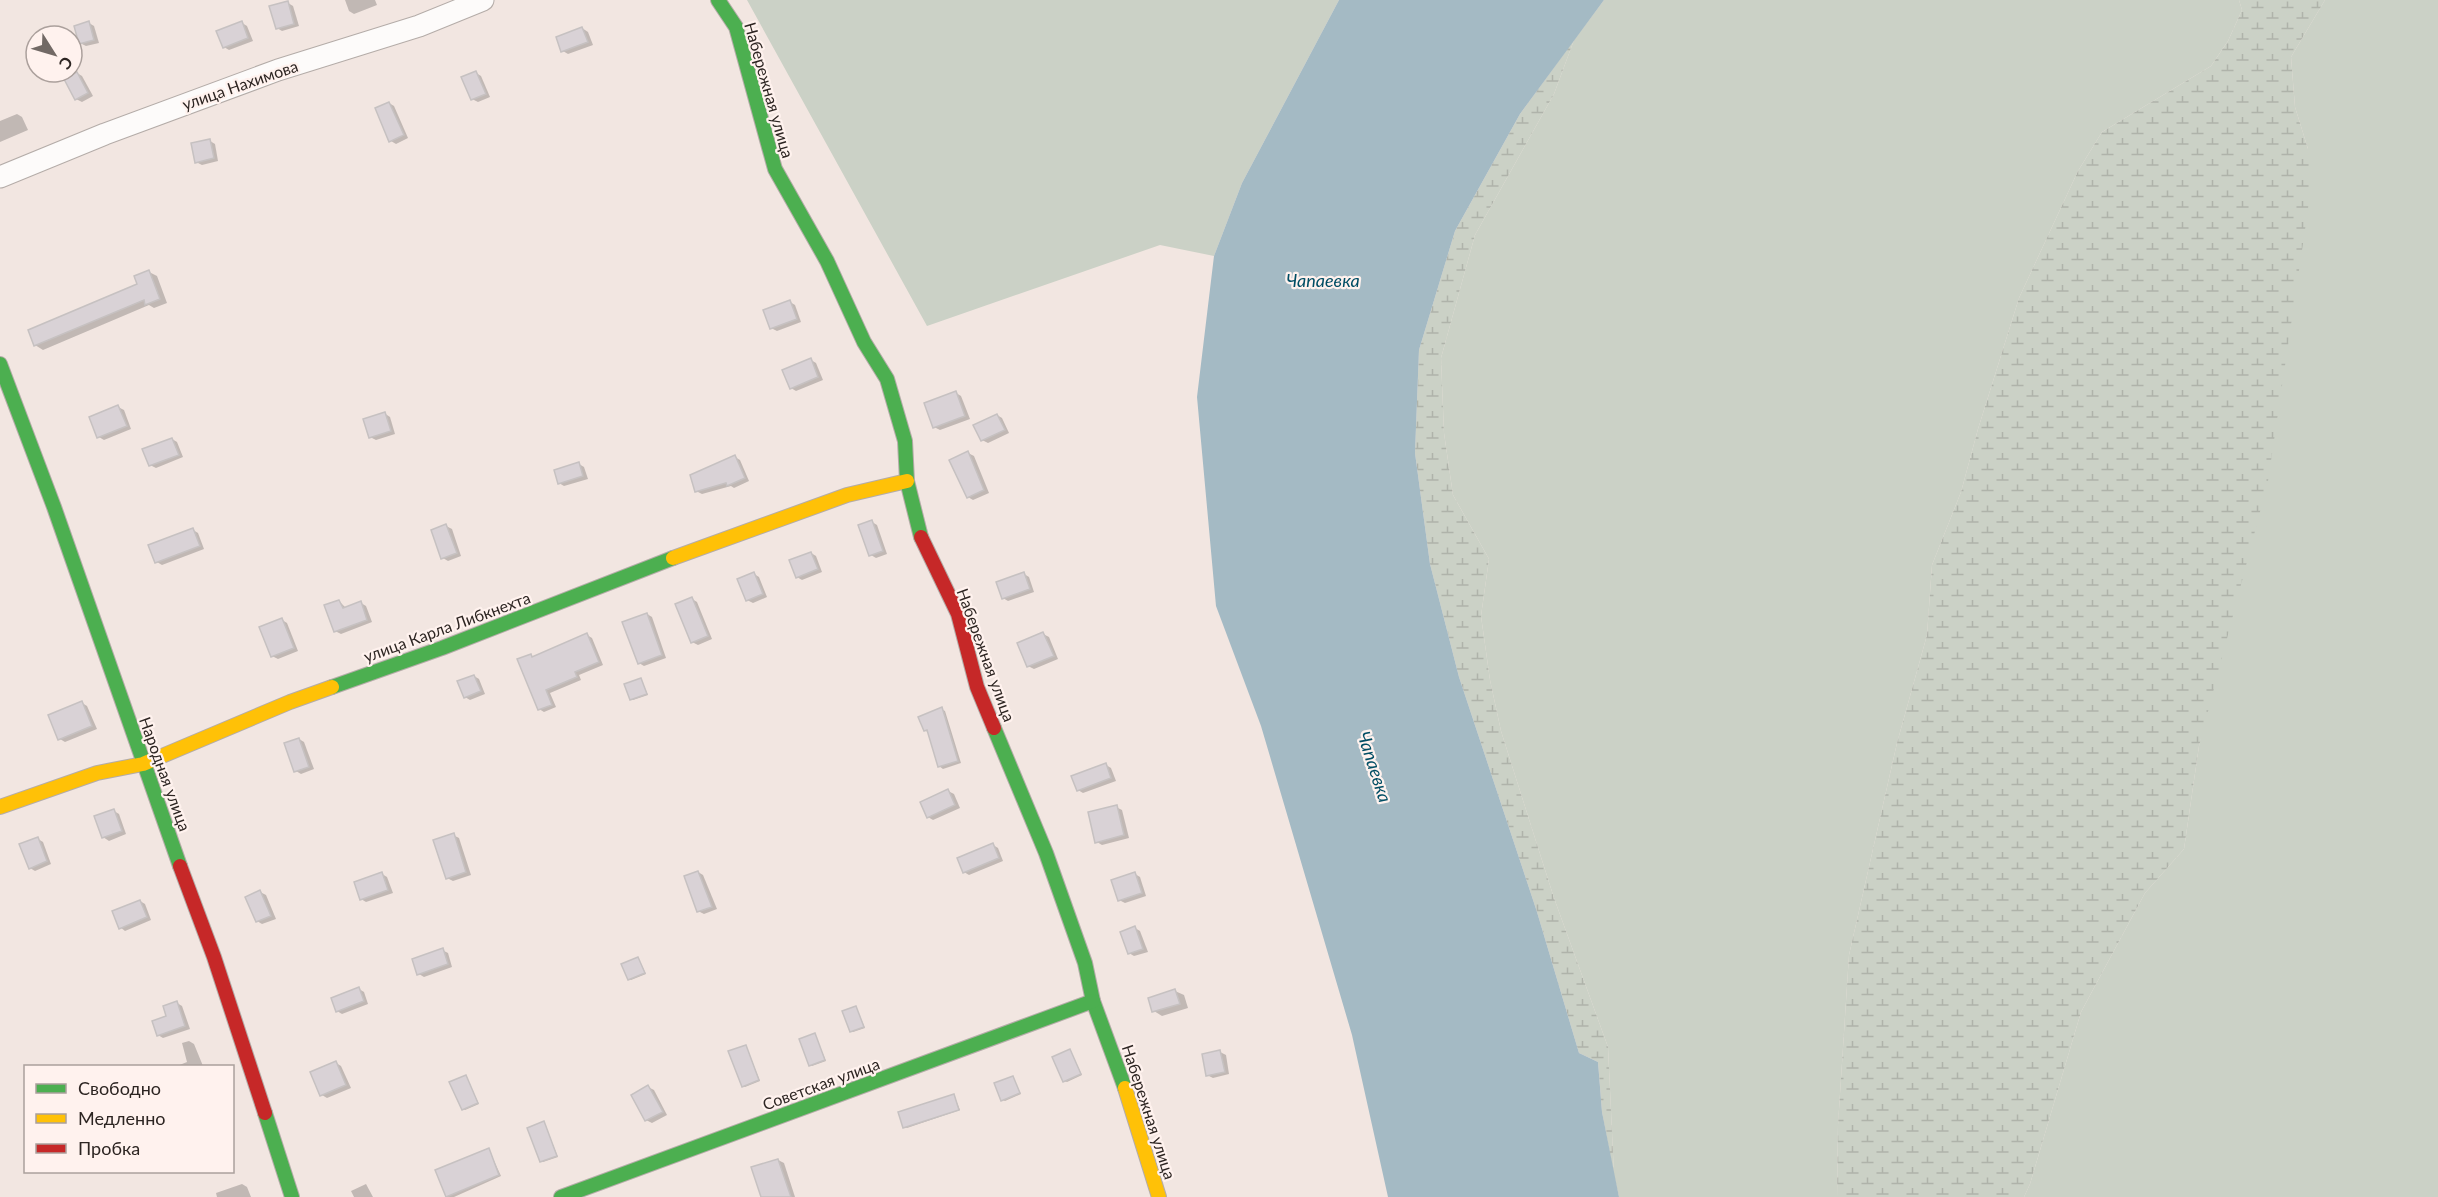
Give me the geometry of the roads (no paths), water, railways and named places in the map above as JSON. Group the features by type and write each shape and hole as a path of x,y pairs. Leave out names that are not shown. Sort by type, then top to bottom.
{"street":[{"name":"улица Нахимова","path":"0,177 105,134 268,74 418,26 483,0"},
{"name":"Набережная улица","path":"718,0 736,27 775,169 827,261 864,342 887,379 905,441 908,482 921,537 958,614 977,687 1046,853 1082,952 1093,1001 1132,1106 1159,1197"},
{"name":"Народная улица","path":"0,364 54,507 143,764 214,957 292,1197"},
{"name":"улица Карла Либкнехта","path":"0,807 97,773 143,764 290,702 442,648 676,557 847,495 908,482"},
{"name":"Советская улица","path":"561,1197 1093,1001"}],"water":[{"name":"Чапаевка","path":"1339,0 1604,0 1520,114 1455,231 1419,350 1415,453 1430,564 1459,677 1537,912 1579,1053 1598,1062 1602,1112 1619,1197 1388,1197 1352,1035 1261,726 1216,606 1197,397 1214,256 1242,183"}]}
